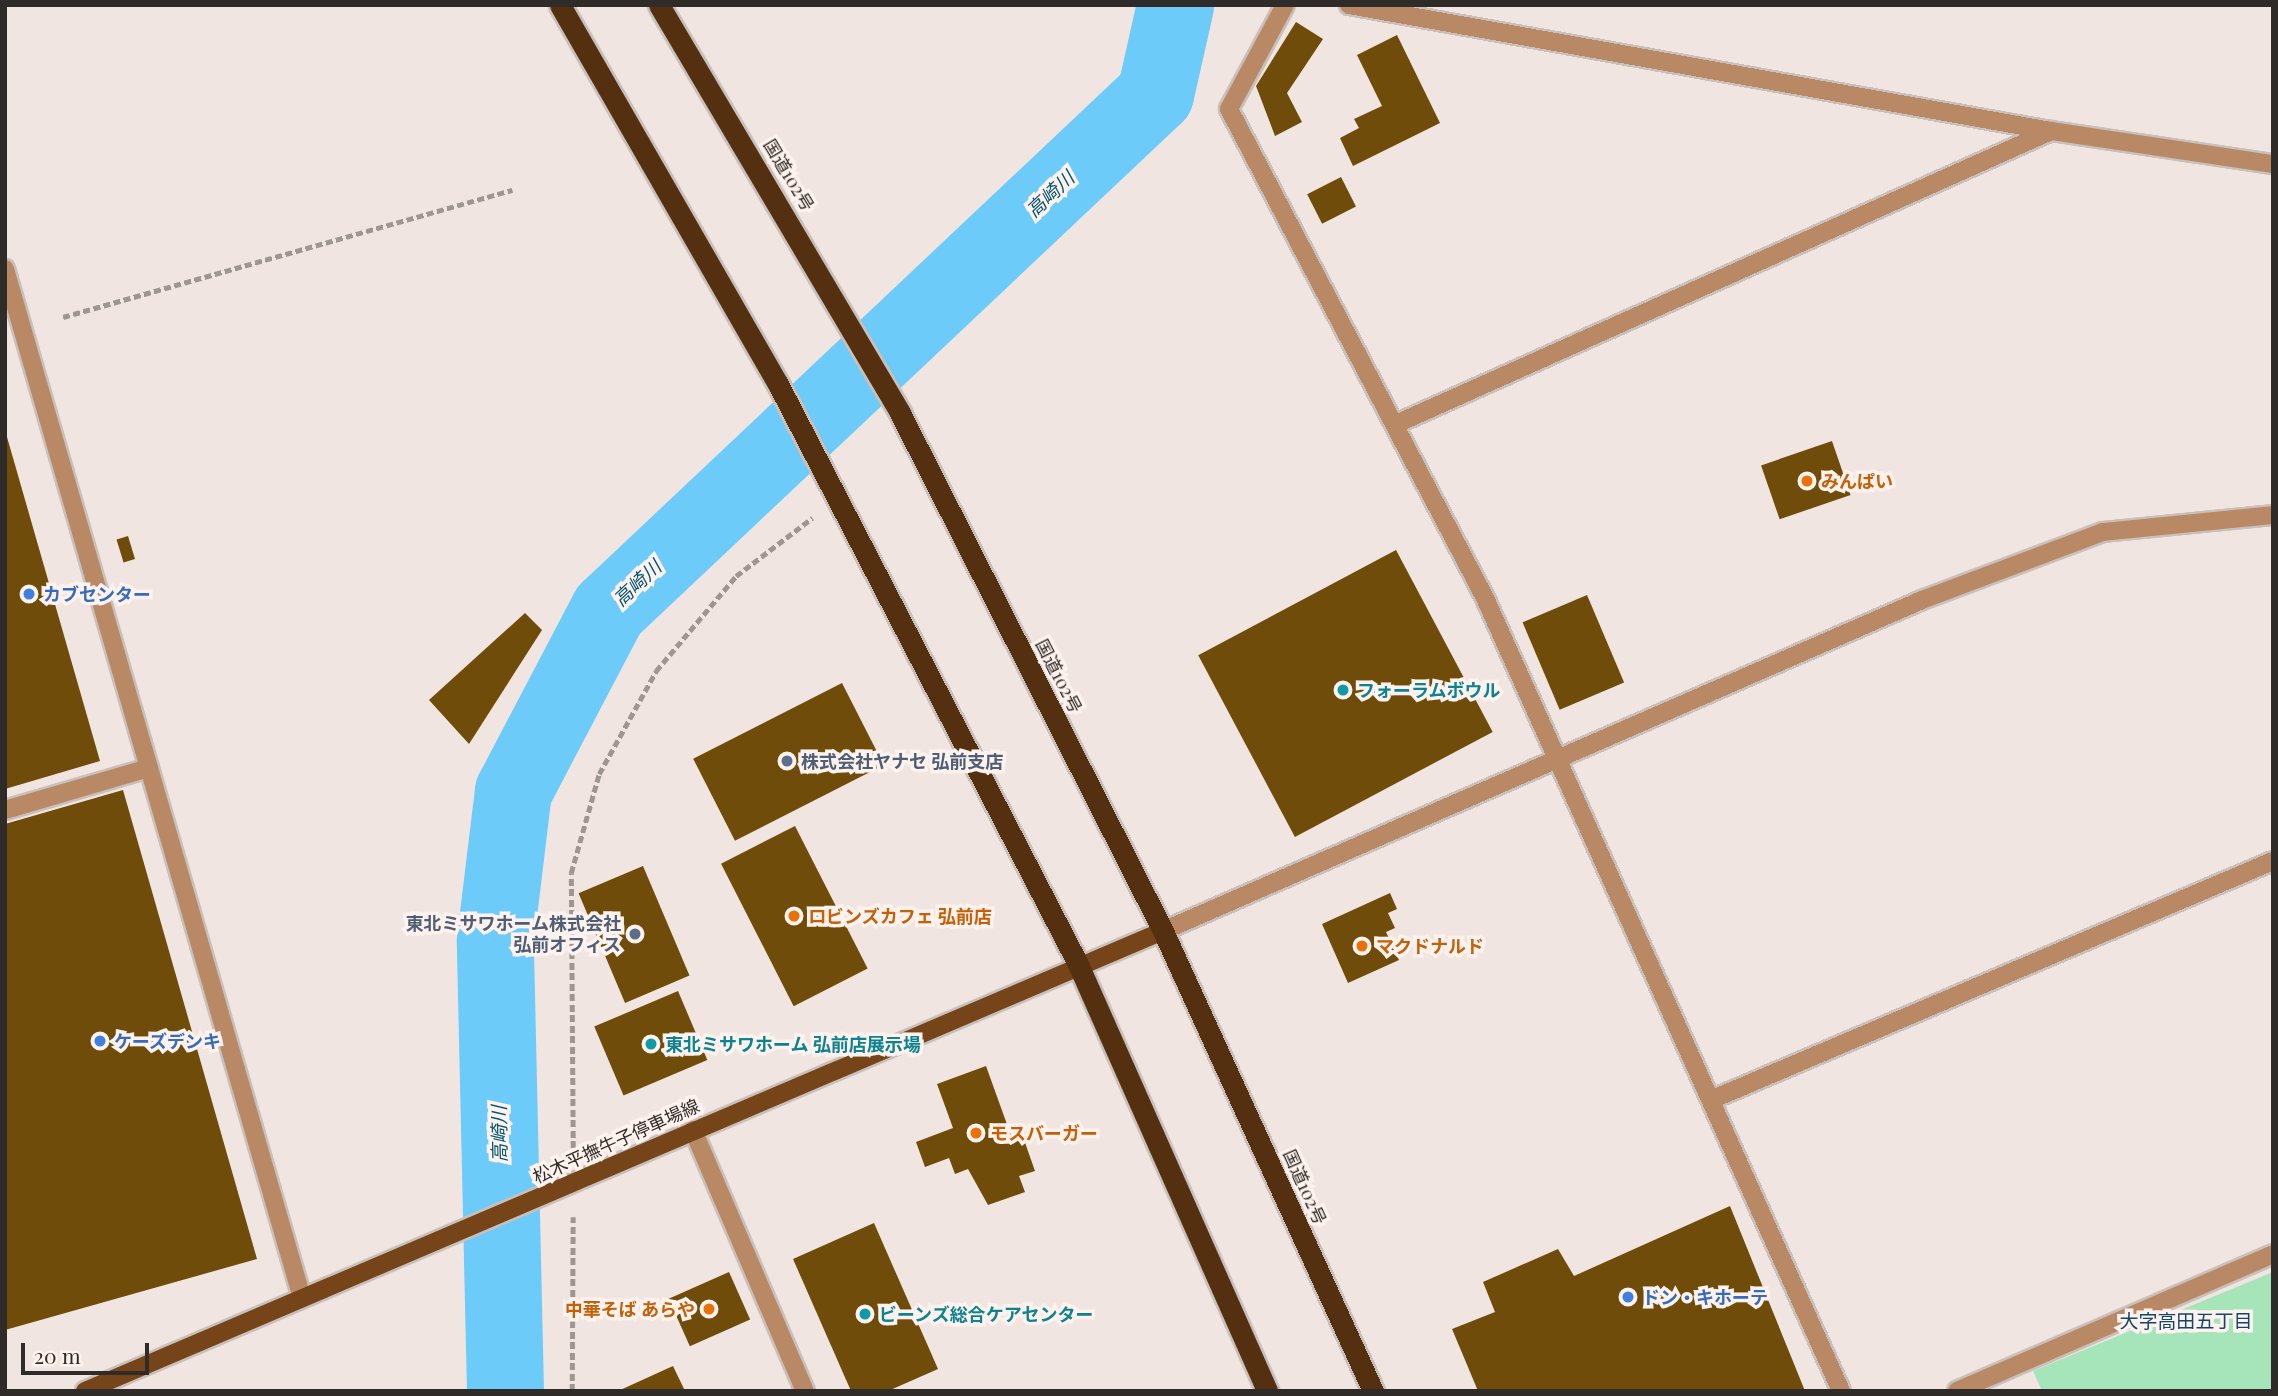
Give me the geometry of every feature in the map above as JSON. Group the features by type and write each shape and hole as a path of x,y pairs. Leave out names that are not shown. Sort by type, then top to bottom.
{"highway":[{"path":"561,5 778,384 1079,964 1267,1391"},
{"name":"国道102号","path":"659,5 848,316 900,412 1163,931 1373,1391"}],"main road":[{"name":"松木平撫牛子停車場線","path":"85,1391 1079,964 1163,931"}],"street":[{"path":"1285,5 1229,109 1396,424 1557,757 1713,1099 1841,1391"},
{"path":"1349,5 2051,131 2273,164"},
{"path":"1396,424 2051,131"},
{"path":"5,270 302,1298"},
{"path":"1163,931 1922,600 2103,533 2273,515"},
{"path":"5,810 149,768"},
{"path":"1713,1099 2273,861"},
{"path":"693,1130 805,1391"},
{"path":"1957,1391 2273,1254"}],"path":[{"path":"63,317 512,190"},
{"path":"572,1391 569,1185 571,873 600,774 656,671 736,576 839,499"}],"green space":[{"path":"2273,1272 2273,1391 2042,1391 2033,1371"}],"building":[{"path":"1296,22 1323,39 1287,93 1302,122 1275,136 1256,86"},
{"path":"1397,35 1440,123 1353,166 1340,138 1359,128 1354,119 1382,106 1357,55"},
{"path":"1341,177 1356,206 1322,224 1307,194"},
{"name":"カブセンター","path":"5,430 100,761 5,789"},
{"name":"みんぱい","path":"1832,441 1851,495 1780,519 1761,465"},
{"path":"128,536 135,559 124,562 117,540"},
{"name":"フォーラムボウル","path":"1396,550 1493,732 1295,837 1198,655"},
{"path":"1587,595 1624,682 1560,710 1523,622"},
{"path":"525,613 542,630 469,744 429,700"},
{"name":"株式会社ヤナセ 弘前支店","path":"842,683 884,765 735,841 693,759"},
{"name":"ケーズデンキ","path":"123,790 257,1259 5,1330 5,824"},
{"name":"ロビンズカフェ 弘前店","path":"795,826 868,969 794,1006 721,864"},
{"name":"東北ミサワホーム株式会社 弘前オフィス","path":"643,866 689,976 625,1003 579,893"},
{"name":"マクドナルド","path":"1390,893 1397,909 1388,913 1395,928 1386,932 1399,960 1348,983 1322,924"},
{"name":"東北ミサワホーム 弘前店展示場","path":"678,991 707,1060 624,1096 594,1027"},
{"name":"モスバーガー","path":"986,1066 1013,1141 1023,1137 1035,1171 1019,1176 1025,1192 988,1205 968,1169 955,1174 949,1158 925,1167 916,1142 953,1128 937,1084"},
{"name":"ドン・キホーテ","path":"1730,1206 1805,1391 1478,1391 1452,1329 1495,1312 1483,1282 1558,1249 1574,1276"},
{"name":"ビーンズ総合ケアセンター","path":"874,1223 938,1369 888,1391 851,1391 793,1259"},
{"name":"中華そば あらや","path":"729,1272 750,1320 690,1346 669,1299"},
{"path":"673,1366 685,1391 618,1391"}],"waterway":[{"name":"高崎川","path":"505,1391 495,939 513,791 608,610 1155,94 1175,5"}],"place":[{"name":"みんぱい","path":"1807,481"},
{"name":"カブセンター","path":"29,594"},
{"name":"フォーラムボウル","path":"1343,690"},
{"name":"株式会社ヤナセ 弘前支店","path":"787,761"},
{"name":"ロビンズカフェ 弘前店","path":"794,916"},
{"name":"東北ミサワホーム株式会社 弘前オフィス","path":"635,934"},
{"name":"マクドナルド","path":"1362,946"},
{"name":"ケーズデンキ","path":"100,1041"},
{"name":"東北ミサワホーム 弘前店展示場","path":"651,1044"},
{"name":"モスバーガー","path":"976,1133"},
{"name":"ドン・キホーテ","path":"1628,1297"},
{"name":"中華そば あらや","path":"709,1309"},
{"name":"ビーンズ総合ケアセンター","path":"865,1314"}],"district":[{"name":"大字高田五丁目","path":"2186,1321"}]}
